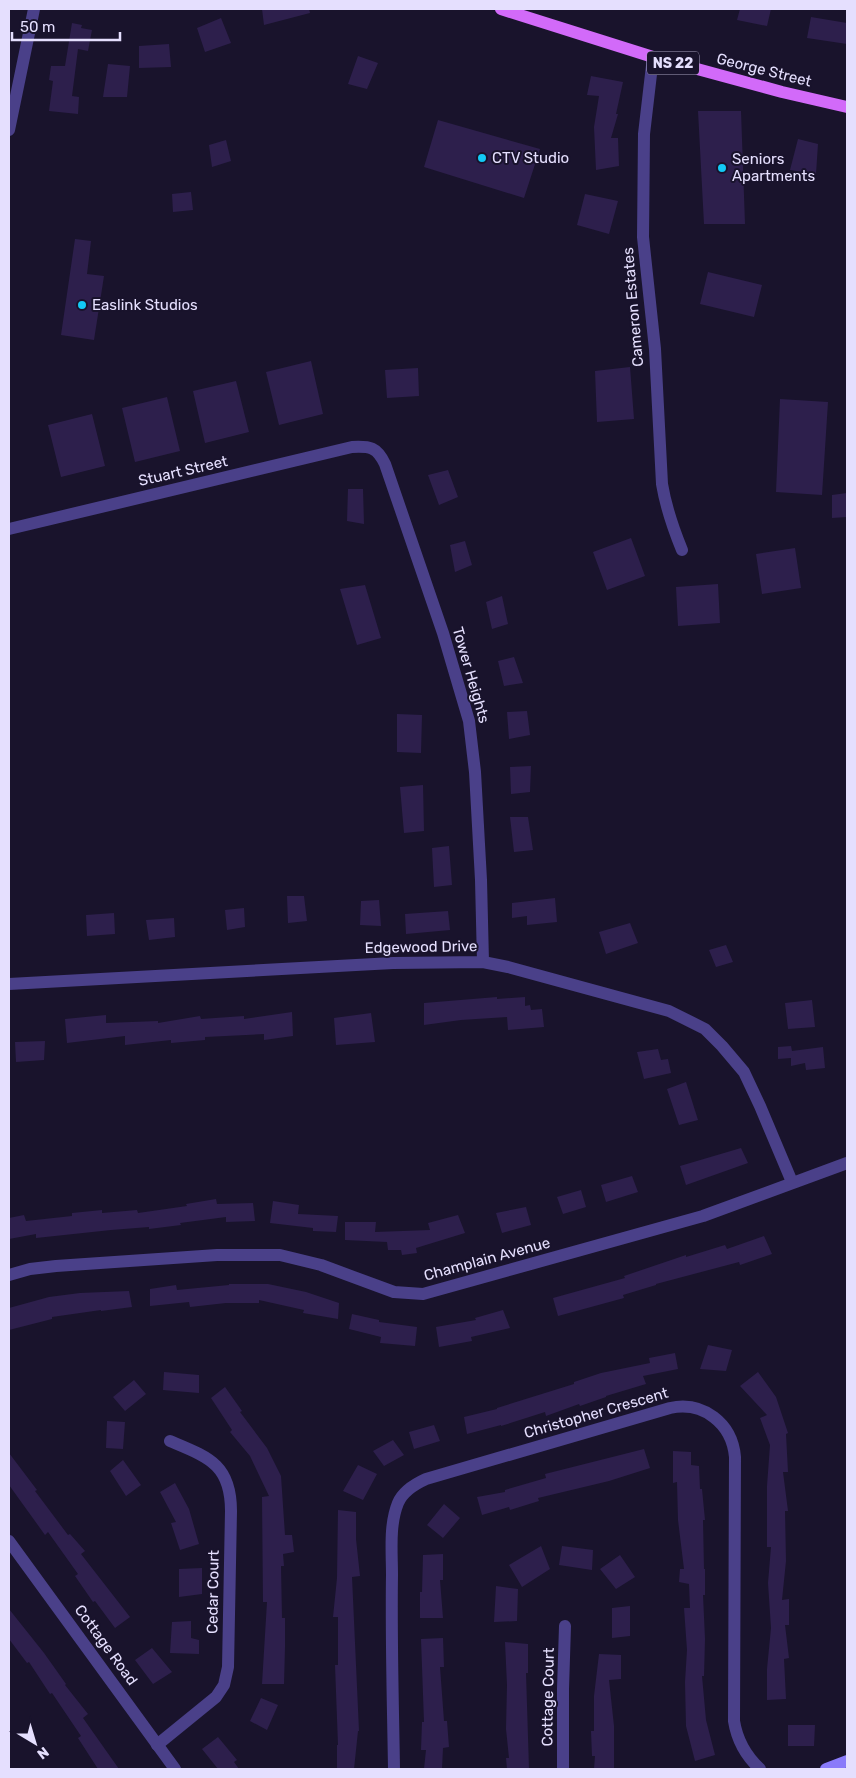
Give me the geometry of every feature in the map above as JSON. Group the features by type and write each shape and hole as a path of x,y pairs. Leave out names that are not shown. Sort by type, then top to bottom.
{"main road":[{"name":"George Street","path":"501,9 653,57 782,92 847,107"},
{"path":"826,1769 847,1761"}],"street":[{"path":"9,130 34,9"},
{"name":"Cameron Estates","path":"653,57 644,134 643,237 655,349 662,484 670,519 682,550"},
{"name":"Stuart Street","path":"9,529 352,448 365,447"},
{"name":"Tower Heights","path":"365,447 378,452 385,464 443,633 469,721 475,782 483,962"},
{"name":"Edgewood Drive","path":"9,984 387,963 483,962 669,1011 705,1030 722,1046 744,1072 770,1127 792,1182"},
{"name":"Champlain Avenue","path":"9,1275 47,1266 216,1255 280,1255 321,1265 394,1292 423,1294 703,1216 847,1162"},
{"name":"Christopher Crescent","path":"394,1769 391,1611 392,1524 398,1502 405,1493 421,1481 461,1468 682,1406 701,1410 714,1417 727,1430 734,1446 736,1456 734,1721 736,1734 743,1748 760,1769"},
{"name":"Cedar Court","path":"157,1744 216,1697 224,1685 228,1667 230,1490 213,1462 206,1456 170,1441"},
{"name":"Cottage Road","path":"9,1541 175,1769"},
{"name":"Cottage Court","path":"563,1769 565,1626"}],"building":[{"path":"262,9 309,9 310,13 264,25"},
{"path":"740,9 771,9 767,26 737,20"},
{"path":"811,17 847,23 847,44 807,38"},
{"path":"221,18 231,43 205,52 197,28"},
{"path":"72,23 82,25 81,28 92,30 88,51 78,49 72,96 79,97 78,114 49,111 53,81 49,80 51,66 65,66"},
{"path":"169,44 171,67 139,68 139,46"},
{"path":"358,56 378,63 367,89 348,84"},
{"path":"108,64 130,66 127,97 103,97"},
{"path":"591,76 623,82 616,114 618,114 611,138 618,138 619,166 596,170 594,127 599,96 587,95"},
{"name":"Seniors Apartments","path":"698,111 741,111 745,224 704,224"},
{"name":"CTV Studio","path":"438,120 540,149 524,198 424,167"},
{"path":"798,139 818,144 816,174 790,170"},
{"path":"226,140 231,161 212,167 209,145"},
{"path":"191,192 193,210 173,212 172,194"},
{"path":"585,194 618,201 609,234 577,225"},
{"name":"Easlink Studios","path":"75,239 91,241 87,274 104,276 94,340 61,335"},
{"path":"708,272 762,285 754,317 700,304"},
{"path":"311,361 323,414 279,425 266,372"},
{"path":"630,367 634,419 597,422 595,371"},
{"path":"418,368 419,396 387,398 385,370"},
{"path":"236,381 249,432 205,443 193,391"},
{"path":"167,397 180,451 135,462 122,408"},
{"path":"780,399 828,402 822,495 776,492"},
{"path":"92,414 105,466 61,477 48,425"},
{"path":"448,470 458,497 439,505 428,475"},
{"path":"348,489 363,489 364,524 347,521"},
{"path":"847,493 847,517 832,518 832,495"},
{"path":"631,538 645,576 607,590 593,552"},
{"path":"465,541 472,565 455,572 450,545"},
{"path":"795,548 801,588 762,594 756,554"},
{"path":"718,584 720,623 678,626 676,587"},
{"path":"365,585 381,638 357,645 340,589"},
{"path":"502,596 508,624 492,629 486,602"},
{"path":"514,657 523,683 504,686 498,661"},
{"path":"527,711 530,735 509,739 507,712"},
{"path":"397,714 422,715 421,753 397,752"},
{"path":"531,766 530,792 511,794 510,767"},
{"path":"423,785 424,831 404,833 400,787"},
{"path":"510,817 528,817 533,850 514,852"},
{"path":"449,846 452,885 434,887 432,848"},
{"path":"287,896 304,896 307,921 288,923"},
{"path":"555,898 557,922 527,925 527,916 512,918 512,903"},
{"path":"379,900 381,926 360,925 361,901"},
{"path":"244,908 245,927 227,930 225,910"},
{"path":"448,911 450,930 406,934 405,914"},
{"path":"114,913 115,934 87,936 86,915"},
{"path":"174,918 175,937 149,940 146,920"},
{"path":"630,923 638,943 606,954 599,932"},
{"path":"726,945 733,962 716,967 709,950"},
{"path":"497,997 497,999 525,997 525,1006 530,1005 531,1010 542,1009 544,1027 508,1030 507,1017 424,1025 424,1003"},
{"path":"812,1000 815,1027 788,1029 785,1003"},
{"path":"292,1012 293,1036 264,1040 264,1034 205,1037 205,1040 171,1043 171,1040 125,1045 125,1036 67,1043 65,1019 106,1015 106,1023 158,1021 158,1023 200,1016 201,1019 244,1016 244,1019"},
{"path":"371,1013 375,1042 336,1045 334,1018"},
{"path":"45,1041 44,1060 16,1062 15,1042"},
{"path":"791,1046 792,1051 823,1047 825,1068 806,1070 805,1063 791,1066 791,1058 778,1059 778,1047"},
{"path":"658,1049 661,1060 668,1059 671,1073 644,1079 637,1052"},
{"path":"686,1082 698,1120 679,1125 667,1089"},
{"path":"741,1148 748,1163 686,1185 680,1166"},
{"path":"632,1176 638,1192 606,1202 601,1185"},
{"path":"581,1190 586,1207 563,1214 557,1197"},
{"path":"216,1199 217,1204 253,1203 255,1221 226,1222 226,1217 149,1229 149,1227 111,1230 36,1238 36,1234 9,1239 9,1218 24,1215 26,1221 72,1216 72,1213 102,1210 102,1213 137,1210 138,1213 187,1206 186,1204"},
{"path":"273,1201 299,1205 298,1214 338,1216 336,1232 313,1231 313,1228 270,1223"},
{"path":"526,1207 531,1225 502,1233 496,1213"},
{"path":"458,1215 465,1233 416,1248 417,1253 402,1255 401,1250 388,1250 387,1242 345,1240 345,1222 376,1222 375,1232 430,1230 428,1223"},
{"path":"764,1236 772,1254 740,1265 739,1262 656,1284 623,1295 624,1298 558,1316 553,1298 625,1278 624,1276 686,1255 686,1257 725,1245 727,1249"},
{"path":"229,1284 268,1284 306,1292 339,1303 338,1319 303,1313 304,1310 259,1300 259,1303 226,1303 190,1307 189,1302 150,1306 150,1289 176,1285 177,1290"},
{"path":"129,1291 132,1307 52,1317 52,1319 9,1330 9,1308 49,1297 80,1293"},
{"path":"503,1310 510,1328 471,1337 472,1341 439,1347 436,1327 476,1320 475,1318"},
{"path":"352,1314 379,1320 379,1322 417,1327 415,1346 380,1343 381,1337 349,1329"},
{"path":"708,1345 732,1350 726,1371 700,1369"},
{"path":"675,1353 678,1369 643,1376 646,1384 546,1416 545,1412 501,1426 467,1434 464,1417 497,1409 574,1384 574,1382 601,1373 650,1363 649,1358"},
{"path":"164,1372 199,1375 199,1393 163,1390"},
{"path":"758,1372 776,1397 788,1433 786,1434 788,1472 783,1472 788,1511 785,1511 786,1561 782,1600 789,1599 789,1625 785,1625 789,1658 784,1659 786,1699 767,1700 767,1669 771,1628 768,1583 771,1547 767,1547 767,1486 770,1445 760,1418 767,1415 740,1386"},
{"path":"134,1380 146,1394 125,1411 113,1397"},
{"path":"225,1387 242,1411 240,1412 267,1448 281,1476 285,1535 292,1535 294,1552 283,1554 284,1566 281,1566 282,1618 285,1618 284,1684 262,1684 267,1602 263,1602 262,1497 269,1496 250,1456 230,1432 232,1430 211,1398"},
{"path":"107,1421 125,1422 123,1449 106,1448"},
{"path":"434,1425 440,1441 414,1449 409,1432"},
{"path":"393,1440 404,1455 384,1466 373,1451"},
{"path":"644,1449 650,1468 609,1481 538,1498 539,1501 510,1510 509,1507 482,1515 477,1497 505,1492 505,1490 546,1478 545,1474"},
{"path":"673,1451 691,1452 691,1465 699,1466 700,1489 702,1489 705,1520 703,1520 705,1595 703,1595 705,1639 704,1676 702,1676 706,1720 715,1755 695,1761 686,1726 685,1682 687,1650 684,1608 690,1608 689,1584 679,1582 680,1569 684,1569 678,1520 677,1482 673,1483"},
{"path":"9,1453 68,1535 70,1534 85,1551 81,1554 130,1617 115,1628 95,1601 93,1602 75,1576 78,1574 48,1532 45,1535 9,1485"},
{"path":"123,1460 141,1485 126,1496 110,1471"},
{"path":"358,1465 377,1474 363,1500 343,1491"},
{"path":"175,1483 189,1509 199,1544 180,1550 171,1523 176,1522 160,1492"},
{"path":"444,1504 460,1518 443,1538 427,1525"},
{"path":"338,1510 356,1512 356,1539 360,1576 352,1577 359,1731 354,1769 337,1769 335,1665 338,1665 338,1617 333,1617 337,1578"},
{"path":"541,1546 550,1569 522,1587 509,1565"},
{"path":"562,1546 593,1550 592,1570 559,1565"},
{"path":"443,1554 443,1580 440,1580 443,1618 420,1618 423,1555"},
{"path":"620,1555 635,1577 616,1589 600,1569"},
{"path":"202,1568 202,1594 179,1597 179,1569"},
{"path":"496,1586 518,1589 517,1621 494,1622"},
{"path":"630,1606 630,1636 612,1638 612,1608"},
{"path":"9,1609 44,1653 65,1685 88,1714 83,1718 119,1769 98,1769 78,1738 81,1736 52,1693 50,1694 29,1662 27,1663 9,1639"},
{"path":"191,1621 191,1638 199,1640 199,1654 170,1653 172,1622"},
{"path":"443,1638 444,1667 440,1667 444,1721 447,1721 449,1747 443,1748 442,1769 424,1769 426,1750 421,1750 422,1722 424,1722 421,1639"},
{"path":"505,1642 528,1644 528,1673 526,1673 529,1769 507,1769 506,1758 509,1758 506,1729 507,1685"},
{"path":"152,1648 172,1672 153,1684 135,1660"},
{"path":"599,1654 621,1655 621,1679 609,1680 614,1726 614,1769 594,1769 595,1756 592,1756 591,1731 594,1731 594,1696"},
{"path":"261,1698 278,1705 267,1730 250,1721"},
{"path":"788,1725 815,1725 814,1746 788,1746"},
{"path":"218,1737 237,1760 234,1762 239,1769 218,1769 202,1749"}],"place":[{"name":"CTV Studio","path":"482,158"},
{"name":"Seniors Apartments","path":"722,168"},
{"name":"Easlink Studios","path":"82,305"}]}
